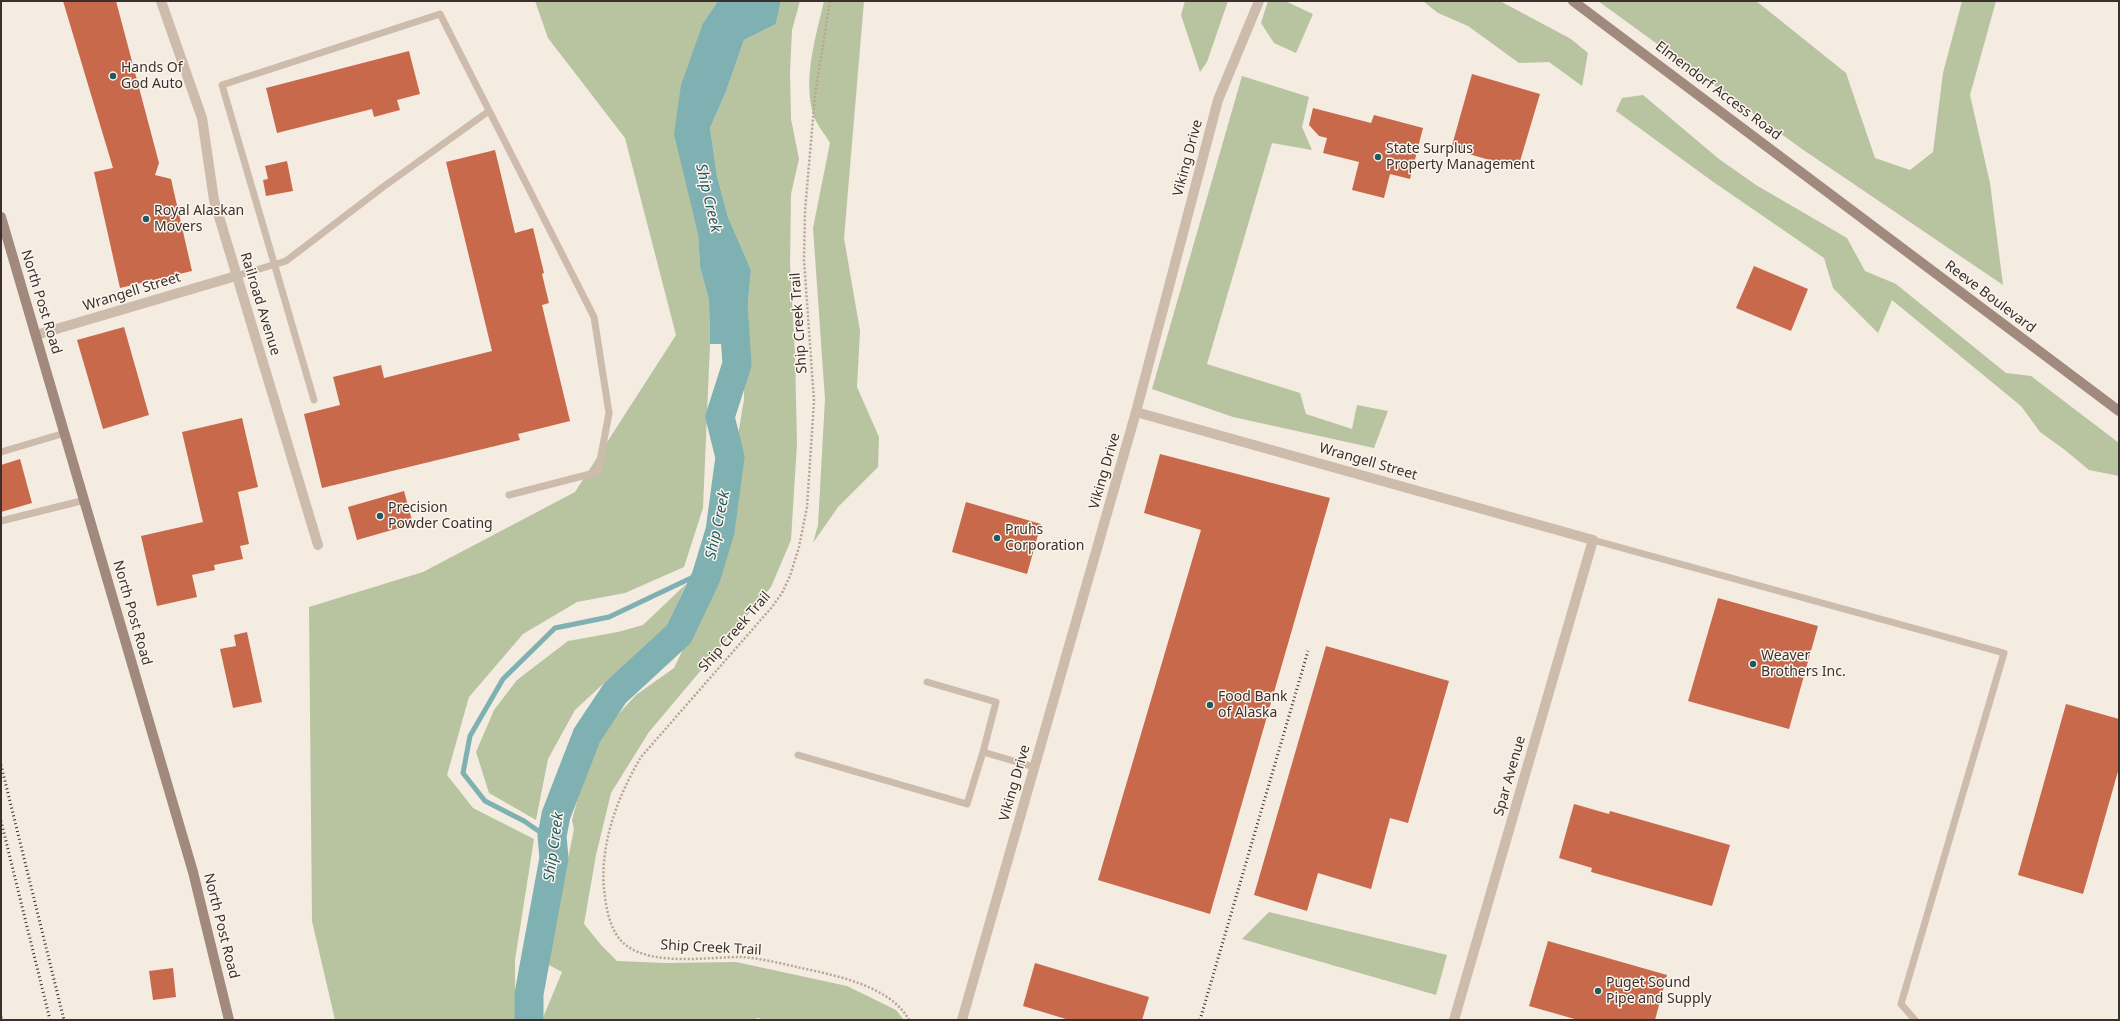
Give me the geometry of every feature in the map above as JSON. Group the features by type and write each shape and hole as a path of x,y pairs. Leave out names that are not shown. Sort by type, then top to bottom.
{"street":[{"name":"Railroad Avenue","path":"161,1 202,118 214,200 318,545"},
{"name":"Viking Drive","path":"962,1020 1136,412 1218,100 1259,1"},
{"name":"Elmendorf Access Road","path":"1573,1 1785,159 1844,206"},
{"name":"Reeve Boulevard","path":"1844,206 2119,411"},
{"name":"North Post Road","path":"1,217 193,872 229,1020"},
{"name":"Wrangell Street","path":"36,335 236,276"},
{"name":"Wrangell Street","path":"1136,412 1592,540"},
{"name":"Spar Avenue","path":"1454,1020 1592,540"}],"lane":[{"path":"314,400 273,265 222,85 440,14 594,317 609,414 598,472 509,495"},
{"path":"236,276 286,261 383,187 489,111"},
{"path":"1,452 65,433"},
{"path":"1,521 85,500"},
{"path":"1592,540 2004,653 1901,1004 1915,1020"},
{"path":"798,756 967,804 996,702 927,682"},
{"path":"983,752 1034,768"}],"path":[{"name":"Ship Creek Trail","path":"830,1 815,95 805,211 804,260 814,401 808,507 799,547 790,576 782,593 772,607 641,757 627,781 610,827 603,878 605,899 610,920 621,940 633,949 664,957 752,958 847,979 871,989 889,1000 898,1006 909,1020"}],"green space":[{"path":"535,1 718,1 703,23 698,234 700,267 709,300 710,344 703,508 684,567 625,593 577,602 523,634 469,697 447,775 473,808 534,839 515,960 515,1020 335,1020 312,921 309,607 423,572 575,492 676,335 625,138 548,38"},
{"path":"781,1 800,1 792,30 790,72 791,119 799,159 791,194 790,264 795,355 797,443 791,540 771,587 649,732 611,793 596,855 584,924 602,946 617,961 666,963 736,962 847,986 896,1010 904,1020 764,1020 758,1018 753,1020 542,1020 562,972 547,964 574,829 572,820 582,782 602,732 636,695 674,668 709,596 732,514 736,446 744,400 744,344 751,270 728,217 717,176 710,128 725,94 744,40 776,24"},
{"path":"824,1 864,1 844,238 860,331 857,387 879,437 878,467 838,507 813,543 818,525 825,399 813,228 830,143 814,118 810,100 809,85 814,43"},
{"path":"1185,1 1228,1 1207,62 1200,72 1181,15"},
{"path":"1268,1 1285,1 1313,14 1296,53 1274,43 1261,23"},
{"path":"1423,1 1500,1 1571,39 1588,53 1582,86 1549,62 1519,63 1468,26 1438,13"},
{"path":"1598,1 1755,1 1846,73 1875,158 1910,170 1933,152 1943,73 1962,1 1996,1 1970,95 1990,183 2003,285 1802,149"},
{"path":"1242,76 1309,97 1302,127 1312,150 1272,143 1207,364 1300,393 1306,414 1352,429 1357,405 1388,411 1374,448 1233,417 1152,389"},
{"path":"1643,95 1719,159 1756,185 1847,238 1865,271 1896,284 2006,373 2031,376 2119,443 2119,476 2089,470 2040,432 2021,406 1892,300 1878,333 1833,288 1824,258 1712,181 1616,111 1622,98"},
{"path":"686,584 664,634 603,684 575,710 548,759 536,820 489,793 476,752 494,710 517,680 568,641 618,632 643,625"},
{"path":"1269,912 1447,955 1436,995 1242,939"}],"water":[{"path":"718,1 781,1 776,24 744,40 725,94 710,128 717,176 728,217 751,270 744,344 710,344 709,300 700,267 698,234 674,134 681,85 703,23"}],"building":[{"path":"63,1 116,1 159,163 155,175 171,179 192,271 120,288 94,172 113,168"},
{"path":"409,51 420,94 397,100 400,110 374,117 372,109 277,133 266,88"},
{"name":"State Surplus Property Management","path":"1472,74 1540,94 1518,168 1451,149"},
{"name":"State Surplus Property Management","path":"1313,108 1371,123 1374,115 1423,128 1410,179 1390,174 1384,198 1352,190 1359,162 1323,153 1327,138 1319,136 1309,125"},
{"path":"495,150 515,233 533,228 544,273 542,274 549,303 542,305 570,421 518,434 520,440 322,488 304,414 340,405 333,377 381,365 384,378 492,351 446,162"},
{"path":"287,161 293,191 266,196 263,180 268,179 265,166"},
{"path":"1754,266 1808,289 1791,331 1736,308"},
{"path":"124,327 149,415 103,429 77,340"},
{"path":"242,418 258,487 238,492 249,544 240,546 243,559 214,565 215,570 192,575 197,597 157,606 141,536 203,522 182,432"},
{"name":"Food Bank of Alaska","path":"1160,454 1330,498 1210,914 1098,880 1201,530 1144,513"},
{"path":"20,459 32,503 1,512 1,465"},
{"name":"Precision Powder Coating","path":"404,491 413,524 357,540 348,507"},
{"name":"Pruhs Corporation","path":"966,502 1041,524 1027,574 952,552"},
{"name":"Weaver Brothers Inc.","path":"1718,598 1818,626 1789,729 1688,701"},
{"path":"247,632 262,702 233,708 220,649 236,646 234,635"},
{"name":"Food Bank of Alaska","path":"1326,646 1449,681 1408,823 1390,818 1371,889 1318,873 1307,911 1254,895"},
{"path":"2066,704 2119,719 2119,768 2083,894 2018,875"},
{"path":"1574,804 1609,814 1610,811 1730,845 1712,906 1591,872 1592,868 1559,858"},
{"name":"Puget Sound Pipe and Supply","path":"1548,941 1667,975 1655,1020 1578,1020 1529,1006"},
{"path":"1035,963 1149,997 1142,1020 1069,1020 1023,1006"},
{"path":"173,968 176,997 153,1000 149,971"}],"waterway":[{"name":"Ship Creek","path":"529,1020 529,994 554,858 552,836 556,815 587,735 615,693 679,634 706,577 720,531 730,457 720,417 737,364 733,305"},
{"path":"553,841 524,821 485,801 463,773 470,736 503,679 555,628 609,617 708,570"}],"railway":[{"path":"1200,1020 1308,651"},
{"path":"1,765 64,1020"},
{"path":"1,821 50,1020"}],"place":[{"name":"Hands Of God Auto","path":"113,76"},
{"name":"State Surplus Property Management","path":"1378,157"},
{"name":"Royal Alaskan Movers","path":"146,219"},
{"name":"Precision Powder Coating","path":"380,516"},
{"name":"Pruhs Corporation","path":"997,538"},
{"name":"Weaver Brothers Inc.","path":"1753,664"},
{"name":"Food Bank of Alaska","path":"1210,705"},
{"name":"Puget Sound Pipe and Supply","path":"1598,991"}]}
